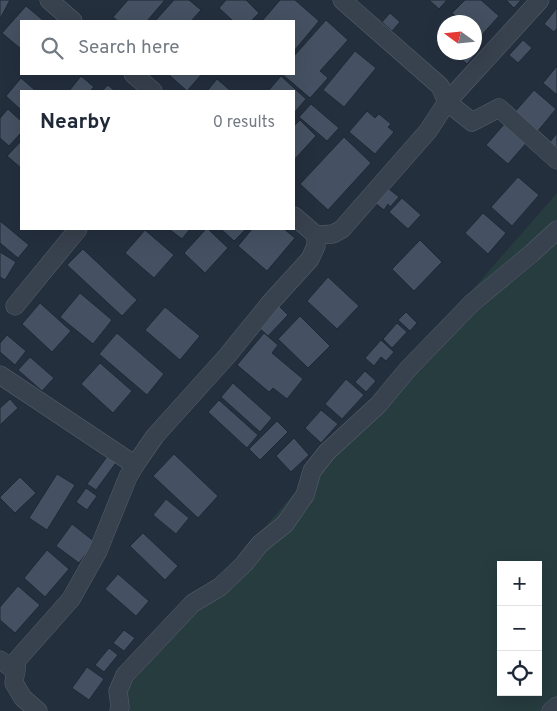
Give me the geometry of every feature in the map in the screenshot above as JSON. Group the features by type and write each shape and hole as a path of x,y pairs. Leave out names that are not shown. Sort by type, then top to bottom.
{"street":[{"path":"49,0 72,20"},
{"path":"342,0 440,86 447,102 472,122 499,108 557,160"},
{"path":"295,217 316,235 333,234 342,229 428,131 447,102 540,0"},
{"path":"134,75 152,90"},
{"path":"15,306 77,230"},
{"path":"119,711 118,691 125,675 193,603 220,587 244,564 260,544 285,524 305,495 312,471 328,452 378,405 408,369 472,303 557,230"},
{"path":"38,711 23,698 14,684 17,660 71,599 98,551 135,464 155,436 310,259 316,246 316,235"},
{"path":"0,375 135,464"},
{"path":"0,660 16,671"},
{"path":"551,711 557,706"}],"green space":[{"path":"557,193 557,707 553,711 111,711 154,654"}],"building":[{"path":"0,0 10,0 0,19"},
{"path":"128,0 165,0 148,20 117,20 113,17"},
{"path":"174,0 189,0 201,10 192,20 156,20"},
{"path":"226,0 246,0 259,13 252,20 232,20 219,8"},
{"path":"280,0 295,0 319,21 295,50 295,20 263,20"},
{"path":"429,0 447,0 439,9"},
{"path":"465,0 481,0 499,16 482,35 482,15 454,15 452,13"},
{"path":"506,0 521,0 514,8"},
{"path":"26,6 43,20 20,20 20,48 2,33"},
{"path":"557,8 557,28 554,32 544,24"},
{"path":"390,13 400,22 392,31 382,22"},
{"path":"326,20 348,40 320,71 328,78 310,98 283,75 295,75 295,55"},
{"path":"523,40 532,48 518,63 509,55"},
{"path":"355,51 376,68 344,107 323,90"},
{"path":"462,60 470,60 467,64"},
{"path":"557,66 557,95 543,83"},
{"path":"169,75 201,75 186,90"},
{"path":"81,76 94,87 91,90 70,90"},
{"path":"281,76 306,99 295,112 295,90 269,90"},
{"path":"21,78 35,90 20,90 20,109 6,96"},
{"path":"217,79 230,90 208,90"},
{"path":"108,85 114,90 103,90"},
{"path":"534,90 556,109 537,132 514,113"},
{"path":"311,104 339,128 327,141 299,117"},
{"path":"8,109 20,120 20,134 9,146 0,138 0,118"},
{"path":"367,111 375,118 379,114 391,124 388,127 394,132 375,154 349,132"},
{"path":"300,120 316,136 295,159 295,125"},
{"path":"506,122 528,141 508,164 486,145"},
{"path":"557,133 557,148 550,142"},
{"path":"344,137 371,163 328,210 300,184"},
{"path":"20,142 20,167 7,156"},
{"path":"518,177 539,195 512,226 491,207"},
{"path":"389,189 399,197 390,207 388,204 384,210 375,203"},
{"path":"402,198 421,215 408,229 389,212"},
{"path":"483,213 506,233 488,254 465,233"},
{"path":"0,221 29,245 18,258 0,243"},
{"path":"145,230 174,255 154,278 125,253"},
{"path":"170,230 189,230 182,239"},
{"path":"205,230 209,230 228,248 205,273 184,253"},
{"path":"222,230 245,230 234,241"},
{"path":"251,230 285,230 295,238 267,271 238,246"},
{"path":"420,240 442,262 414,291 392,269"},
{"path":"83,249 137,300 122,316 67,265"},
{"path":"0,252 16,262 5,280 0,277"},
{"path":"328,277 359,306 337,329 307,301"},
{"path":"80,293 112,320 93,344 60,317"},
{"path":"40,303 71,331 52,352 22,324"},
{"path":"278,305 288,315 268,336 258,327"},
{"path":"165,307 200,336 180,360 145,330"},
{"path":"406,312 417,323 410,331 398,320"},
{"path":"300,316 330,346 308,368 278,339"},
{"path":"397,323 407,332 392,348 383,339"},
{"path":"117,333 164,374 147,395 99,354"},
{"path":"264,333 278,345 272,353 303,379 287,399 273,388 269,392 237,365"},
{"path":"7,335 26,351 15,365 0,352 0,343"},
{"path":"381,340 394,352 386,361 381,357 374,366 365,358"},
{"path":"30,357 54,378 42,391 18,370"},
{"path":"100,363 132,391 113,413 81,384"},
{"path":"365,371 376,381 366,392 355,382"},
{"path":"346,379 364,395 342,419 325,404"},
{"path":"233,383 272,418 260,432 221,397"},
{"path":"10,399 18,408 0,425 0,408"},
{"path":"219,400 258,435 247,448 208,412"},
{"path":"321,410 338,424 321,443 305,428"},
{"path":"277,421 288,432 260,460 249,449"},
{"path":"294,438 309,455 291,472 276,456"},
{"path":"109,454 118,460 96,490 87,484"},
{"path":"174,454 218,496 198,518 153,476"},
{"path":"57,474 75,485 47,530 29,518"},
{"path":"20,477 36,493 15,513 0,497"},
{"path":"86,488 97,496 87,510 76,502"},
{"path":"166,499 189,518 176,534 153,515"},
{"path":"72,524 95,542 79,563 56,546"},
{"path":"143,533 178,566 165,580 130,546"},
{"path":"47,550 69,569 45,597 24,578"},
{"path":"118,574 149,601 136,616 105,589"},
{"path":"18,586 40,605 15,633 0,620 0,607"},
{"path":"124,630 135,638 124,651 113,643"},
{"path":"109,648 118,655 104,672 95,665"},
{"path":"87,667 104,679 89,700 72,688"}]}
